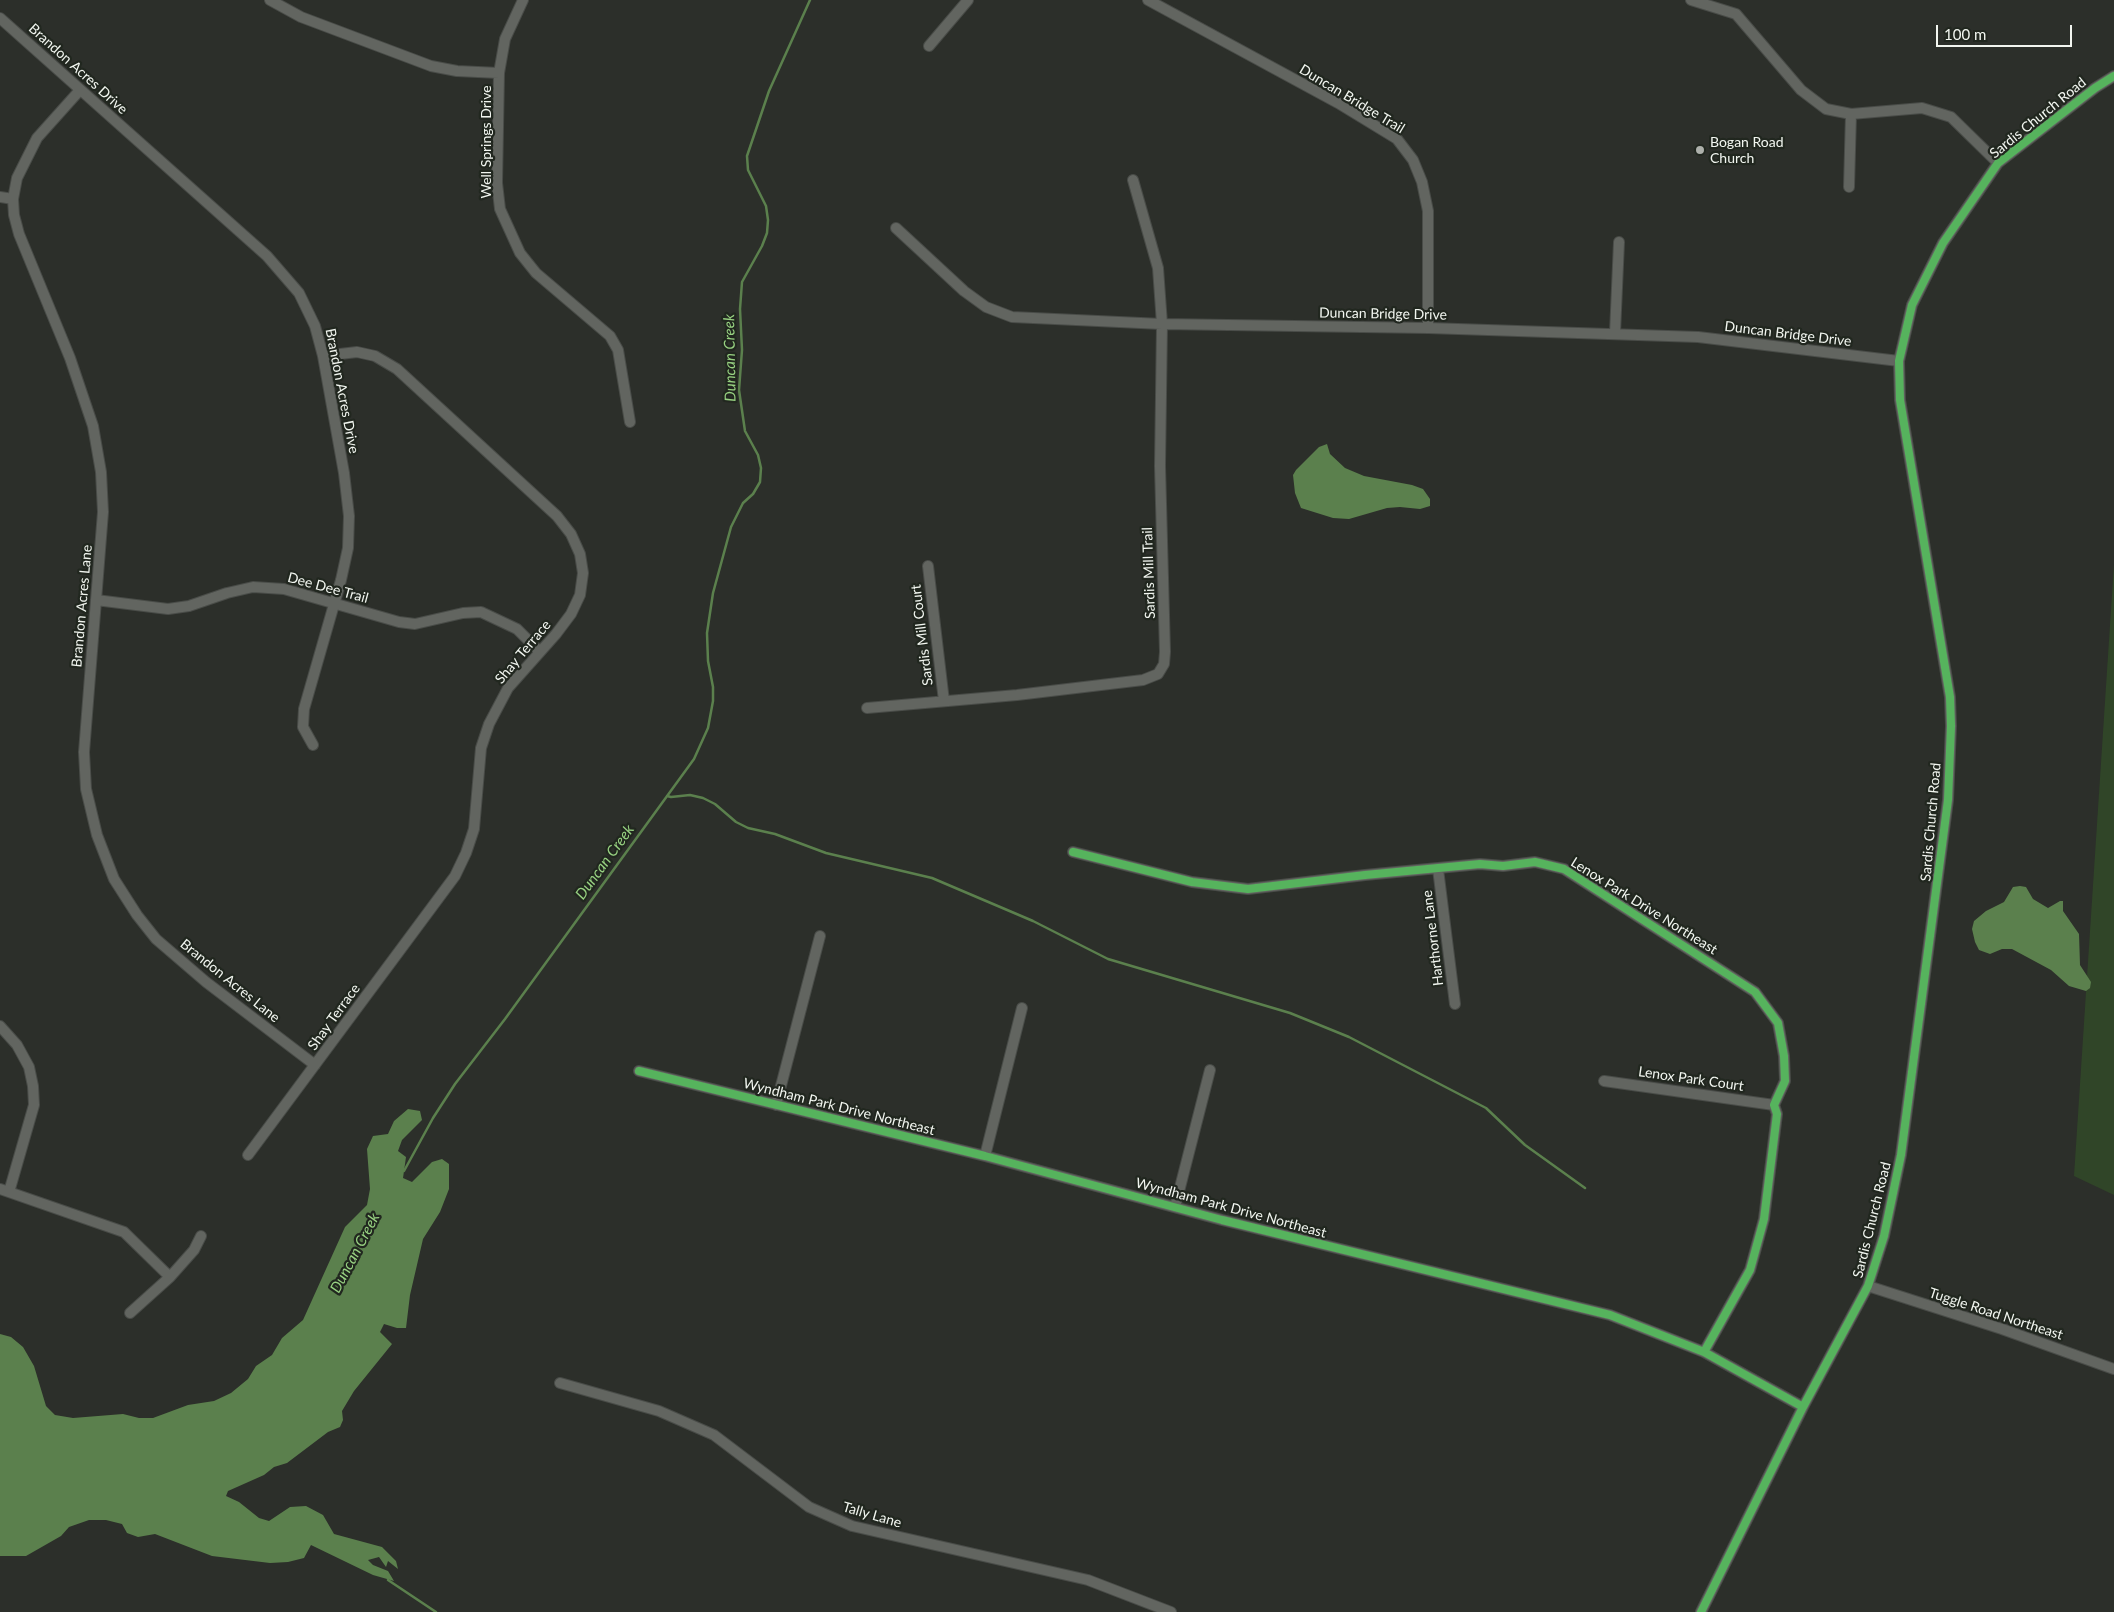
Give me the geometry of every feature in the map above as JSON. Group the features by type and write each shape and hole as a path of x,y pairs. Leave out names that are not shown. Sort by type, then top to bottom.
{"street":[{"path":"270,0 301,16 431,66 457,71 499,73"},
{"name":"Well Springs Drive","path":"523,0 505,39 499,73 497,183 500,209 520,254 536,273 610,336 618,350 630,422"},
{"path":"929,46 968,0"},
{"name":"Duncan Bridge Trail","path":"1148,0 1338,103 1397,139 1413,160 1422,182 1428,211 1428,328"},
{"path":"1691,0 1736,14 1801,90 1826,110 1851,114 1922,108 1951,117 1998,163"},
{"name":"Brandon Acres Drive","path":"0,18 267,256 299,293 315,326 323,356 344,473 349,516 348,548 336,602 304,710 303,727 313,745"},
{"name":"Sardis Church Road","path":"1701,1612 1803,1407 1868,1286 1884,1236 1901,1155 1948,800 1950,741 1950,698 1900,400 1899,362 1912,305 1943,243 1998,163 2095,88 2114,76"},
{"name":"Brandon Acres Lane","path":"80,90 37,138 17,178 14,215 19,234 70,358 93,426 101,472 103,512 84,752 86,789 97,835 114,879 136,915 156,939 206,982 315,1065"},
{"path":"1850,186 1851,114"},
{"name":"Sardis Mill Trail","path":"867,708 1017,695 1143,680 1158,674 1164,664 1166,652 1160,466 1162,324 1158,268 1133,180"},
{"path":"0,198 14,199"},
{"name":"Duncan Bridge Drive","path":"896,228 964,291 986,307 1012,317 1162,324 1428,328 1698,337 1899,362"},
{"path":"1615,333 1619,242"},
{"name":"Shay Terrace","path":"248,1155 455,876 466,853 474,829 481,748 489,724 508,688 571,614 580,595 583,573 580,554 571,534 557,516 397,369 375,356 357,352 323,356"},
{"name":"Sardis Mill Court","path":"928,566 944,701"},
{"name":"Dee Dee Trail","path":"96,600 168,609 189,606 226,593 254,587 284,589 336,602 399,622 415,624 463,613 481,612 517,629 540,652"},
{"name":"Lenox Park Drive Northeast","path":"1073,852 1192,882 1248,889 1480,864 1503,866 1535,862 1564,869 1755,992 1778,1022 1784,1056 1785,1081 1774,1105 1777,1114 1764,1219 1750,1270 1704,1352"},
{"name":"Harthorne Lane","path":"1438,869 1455,1004"},
{"path":"776,1105 820,936"},
{"path":"984,1156 1022,1008"},
{"path":"0,1026 17,1045 29,1066 34,1105 5,1191 124,1232 170,1277"},
{"path":"1174,1207 1210,1070"},
{"name":"Wyndham Park Drive Northeast","path":"639,1071 984,1156 1222,1220 1610,1315 1704,1352 1803,1407"},
{"name":"Lenox Park Court","path":"1604,1081 1774,1105"},
{"path":"130,1313 170,1277 194,1250 201,1236"},
{"name":"Tuggle Road Northeast","path":"1868,1286 2002,1329 2114,1369"},
{"name":"Tally Lane","path":"560,1384 659,1412 714,1435 809,1507 852,1526 1088,1580 1171,1612"}],"shaded area":[{"path":"2114,564 2114,1195 2074,1176"}],"water":[{"path":"1327,444 1330,454 1345,468 1364,476 1412,485 1423,489 1430,499 1430,506 1420,509 1387,508 1349,519 1333,518 1301,508 1295,493 1293,475 1319,447"},
{"path":"2013,887 2026,887 2033,899 2048,908 2063,901 2063,911 2079,934 2080,965 2091,982 2090,988 2086,991 2069,986 2051,970 2012,949 2002,949 1990,954 1979,950 1972,929 1974,921 1986,911 2004,902"},
{"path":"408,1109 420,1111 422,1120 402,1140 398,1151 406,1157 403,1178 412,1182 432,1162 442,1159 449,1164 449,1189 440,1212 423,1239 410,1295 406,1328 397,1328 384,1324 380,1332 392,1344 354,1391 342,1411 343,1420 340,1427 328,1432 287,1463 274,1467 264,1475 228,1491 226,1496 239,1502 259,1518 269,1521 290,1507 306,1506 323,1515 334,1534 382,1547 396,1561 398,1569 388,1561 386,1567 379,1557 368,1560 373,1565 388,1571 394,1581 373,1575 311,1545 304,1558 288,1562 270,1563 212,1556 155,1534 138,1537 127,1533 122,1524 106,1520 89,1520 69,1527 61,1536 26,1556 0,1556 0,1334 11,1337 23,1347 34,1366 46,1406 55,1415 73,1418 123,1414 139,1418 153,1418 188,1405 214,1401 231,1393 248,1379 256,1366 272,1355 282,1338 303,1320 345,1227 367,1205 370,1189 367,1149 373,1136 388,1134 394,1121"}],"waterway":[{"name":"Duncan Creek","path":"404,1171 433,1118 455,1084 505,1019 694,759 708,728 713,701 713,687 708,661 707,633 713,593 731,527 743,503 753,494 760,482 761,468 758,455 745,431 739,390 742,350 740,309 742,282 762,246 767,233 768,220 766,206 748,170 747,156 769,91 810,0"},
{"path":"667,796 690,795 703,798 715,804 736,822 748,828 775,834 826,853 932,878 1033,921 1108,959 1290,1013 1349,1037 1486,1108 1525,1145 1585,1188"},
{"path":"388,1580 436,1612"}],"cycle path":[{"path":"1701,1612 1803,1407 1868,1286 1884,1236 1901,1155 1948,800 1951,726 1950,697 1900,400 1899,361 1912,305 1943,243 1998,163 2095,88 2114,76"},
{"path":"1073,852 1192,882 1248,889 1480,864 1503,866 1535,862 1564,869 1755,992 1778,1023 1784,1056 1785,1081 1774,1105 1777,1114 1764,1219 1750,1270 1704,1352"},
{"path":"639,1071 985,1156 1222,1220 1610,1315 1704,1352 1803,1407"}],"place":[{"name":"Bogan Road Church","path":"1700,150"}]}
